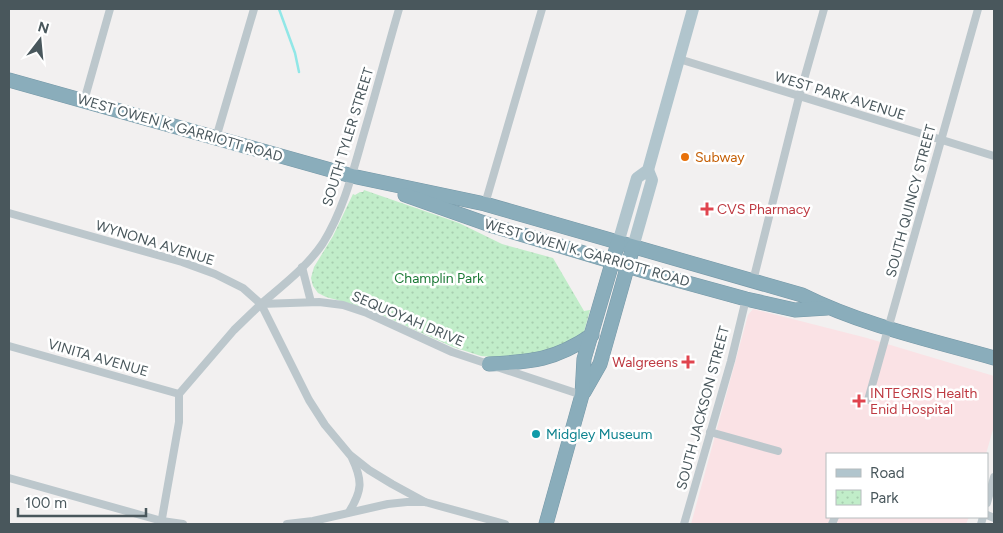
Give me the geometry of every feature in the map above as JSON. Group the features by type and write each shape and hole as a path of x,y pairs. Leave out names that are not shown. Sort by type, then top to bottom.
{"highway":[{"name":"WEST OWEN K. GARRIOTT ROAD","path":"9,80 352,176 485,204 802,295 828,308 889,328 994,358"},
{"name":"WEST OWEN K. GARRIOTT ROAD","path":"352,176 490,225 612,262 746,299 795,310 828,308"},
{"path":"546,524 582,395 584,359 618,243"},
{"path":"582,395 600,364 633,247"},
{"path":"489,364 529,362 553,356 575,346 592,335"}],"main road":[{"path":"633,247 652,180 648,170 693,9"},
{"path":"618,243 637,178 648,170"}],"street":[{"path":"84,101 110,9"},
{"path":"216,138 254,9"},
{"name":"SOUTH TYLER STREET","path":"261,304 302,267 322,243 337,218 352,176 399,9"},
{"path":"485,204 542,9"},
{"path":"754,281 799,97 824,9"},
{"name":"SOUTH QUINCY STREET","path":"868,400 978,9"},
{"name":"WEST PARK AVENUE","path":"679,60 994,156"},
{"name":"WYNONA AVENUE","path":"9,214 182,262 215,274 243,288 261,304 309,400 325,426 350,455 392,484 425,502"},
{"path":"302,267 311,302"},
{"name":"SOUTH JACKSON STREET","path":"684,524 731,361 746,299"},
{"name":"SEQUOYAH DRIVE","path":"261,304 311,302 343,305 359,310 452,352 582,395"},
{"path":"161,522 179,422 180,394 234,330 261,304"},
{"name":"VINITA AVENUE","path":"9,346 180,394"},
{"path":"710,432 778,451"},
{"name":"WYNONA AVENUE","path":"349,512 360,492 360,480 350,455"},
{"path":"988,499 994,477"},
{"path":"9,478 161,522 183,524"},
{"path":"287,524 313,521 388,504 425,502 505,524"}],"shaded area":[{"name":"INTEGRIS Health Enid Hospital","path":"753,309 867,338 994,376 994,426 986,453 826,453 826,518 969,518 966,524 691,524 748,315"}],"green space":[{"name":"Champlin Park","path":"364,190 459,223 502,244 553,258 584,311 590,310 583,336 546,353 504,358 481,356 453,347 366,308 318,293 313,286 311,278 314,267 333,236 353,194 355,195"}],"waterway":[{"path":"279,9 295,53 299,72"}],"place":[{"name":"Subway","path":"685,157"},
{"name":"CVS Pharmacy","path":"707,209"},
{"name":"Walgreens","path":"688,362"},
{"name":"INTEGRIS Health Enid Hospital","path":"859,401"},
{"name":"Midgley Museum","path":"536,434"}]}
